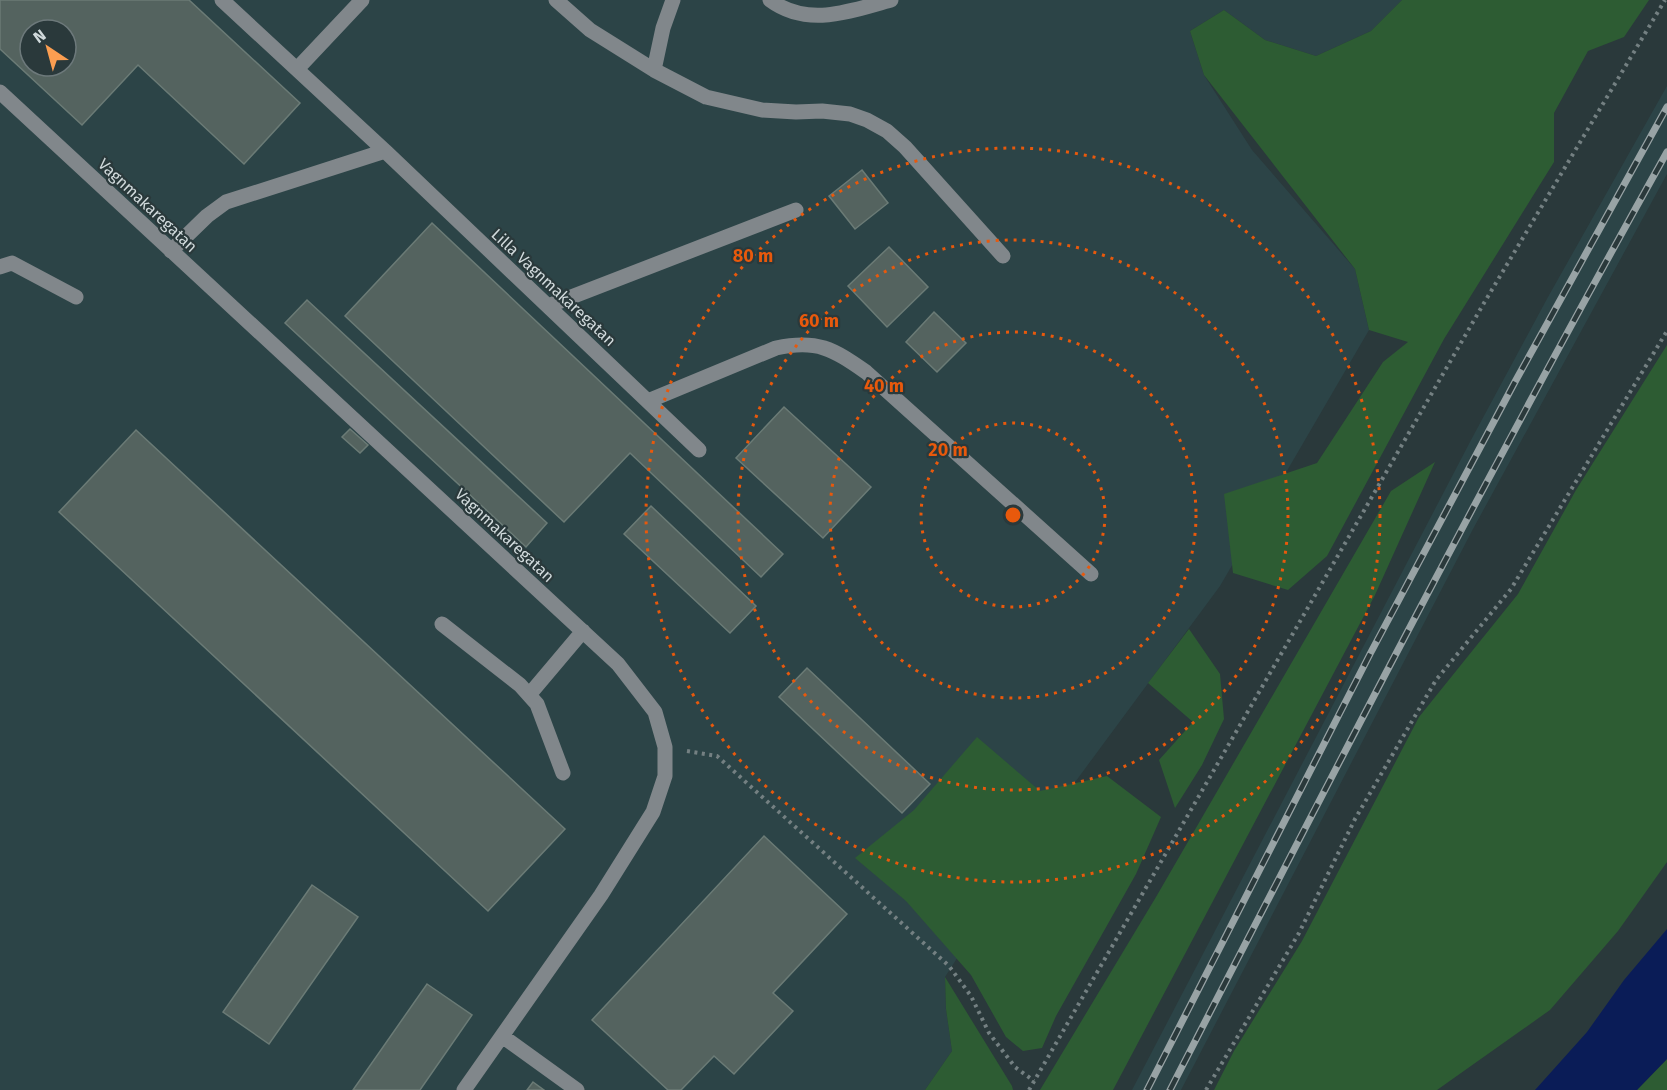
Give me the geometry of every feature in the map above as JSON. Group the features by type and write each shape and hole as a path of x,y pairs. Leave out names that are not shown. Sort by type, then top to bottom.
{"street":[{"name":"Lilla Vagnmakaregatan","path":"222,0 385,151 699,450"},
{"path":"297,69 362,0"},
{"path":"556,0 590,30 654,70 706,97 762,111 841,113 867,120 887,131 1004,256"},
{"path":"654,70 663,28 673,0"},
{"path":"770,0 797,14 821,17 891,0"},
{"name":"Vagnmakaregatan","path":"0,92 618,664 655,712 665,747 665,776 653,812 601,895 464,1090"},
{"path":"171,251 207,216 226,202 385,151"},
{"path":"548,306 796,210"},
{"path":"0,267 12,263 76,297"},
{"path":"648,400 776,348 798,343 821,346 845,357 866,372 1091,574"},
{"path":"442,624 520,685 537,704 563,773"},
{"path":"529,695 583,631"},
{"path":"502,1036 577,1090"}],"path":[{"path":"1029,1090 1478,313 1665,0"},
{"path":"1206,1090 1299,933 1355,819 1436,680 1511,589 1667,331"},
{"path":"665,747 717,756 949,966 971,996 989,1033 1015,1067 1034,1081"}],"shaded area":[{"path":"0,0 1402,0 1371,31 1316,56 1265,40 1224,10 1190,31 1204,75 1252,150 1355,269 1369,330 1220,586 1036,835 945,977 946,1009 952,1051 925,1090 0,1090"},
{"path":"1667,86 1667,174 1473,529 1181,1090 1132,1090 1471,440 1548,297"},
{"path":"1667,929 1667,1059 1637,1090 1535,1090 1587,1032 1624,980"}],"green space":[{"path":"1402,0 1649,0 1624,37 1588,51 1554,113 1554,162 1444,339 1327,556 1288,590 1233,573 1224,494 1317,463 1383,362 1408,342 1369,330 1355,269 1204,75 1190,31 1224,10 1265,40 1316,56 1371,31"},
{"path":"1667,345 1667,862 1618,931 1550,1010 1437,1090 1214,1090 1234,1051 1302,941 1419,717 1518,594 1576,490"},
{"path":"1435,462 1375,595 1113,1090 1040,1090 1156,897 1391,491"},
{"path":"1189,629 1220,674 1224,719 1202,765 1175,808 1159,760 1193,722 1148,683"},
{"path":"977,737 1040,791 1107,776 1161,817 1136,874 1056,1016 1042,1048 1023,1051 1006,1037 971,975 906,901 855,858 914,810"},
{"path":"945,977 1013,1090 925,1090 952,1051 946,1009"},
{"path":"1667,1059 1667,1090 1637,1090"}],"building":[{"path":"0,0 189,0 300,103 244,164 138,65 82,125 31,78 78,78 78,18 18,18 18,66 0,49"},
{"path":"862,170 888,203 855,229 829,196"},
{"path":"432,223 783,554 761,577 630,453 564,522 345,316"},
{"path":"889,247 928,287 887,327 848,286"},
{"path":"307,300 547,523 526,547 285,323"},
{"path":"934,312 966,343 937,372 906,342"},
{"path":"784,407 871,487 823,538 736,458"},
{"path":"350,429 368,445 360,453 342,437"},
{"path":"136,430 565,829 488,911 59,512"},
{"path":"651,506 756,606 730,633 624,534"},
{"path":"807,668 930,784 902,813 779,697"},
{"path":"764,836 847,914 773,993 793,1011 734,1074 714,1056 681,1090 668,1090 592,1020"},
{"path":"312,885 358,917 269,1044 223,1012"},
{"path":"427,984 472,1015 420,1090 353,1090"},
{"path":"533,1082 544,1090 527,1090"}],"railway":[{"path":"1147,1090 1370,654 1516,380 1667,107"},
{"path":"1170,1090 1476,502 1667,152"}]}
